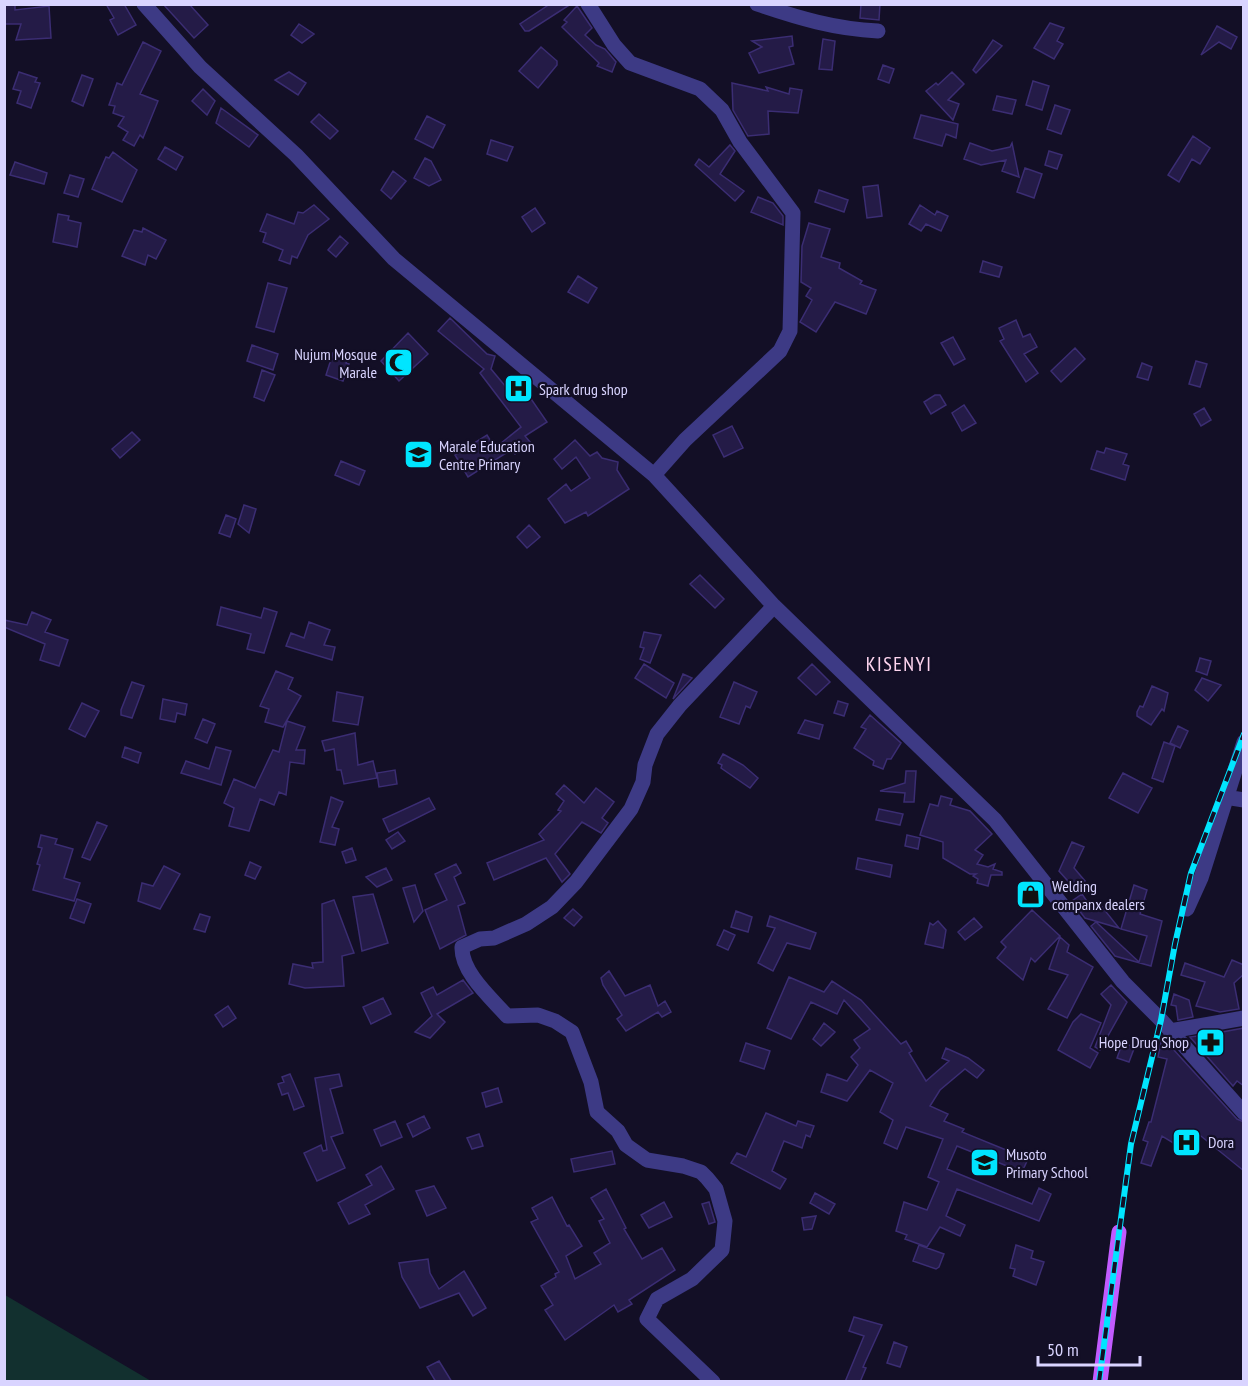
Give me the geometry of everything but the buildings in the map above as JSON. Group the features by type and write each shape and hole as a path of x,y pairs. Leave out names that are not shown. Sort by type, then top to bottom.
{"main road":[{"path":"1100,1382 1119,1232"}],"street":[{"path":"144,4 200,67 296,155 394,259 654,475 774,606 995,820 1116,973 1244,1113"},
{"path":"588,4 614,45 630,63 700,89 722,110 740,142 793,213 790,331 780,351 685,440 654,475"},
{"path":"757,4 809,22 842,29 878,31"},
{"path":"712,1382 647,1319 657,1299 692,1280 723,1250 726,1235 725,1221 716,1188 702,1173 647,1160 626,1145 618,1131 597,1113 583,1055 572,1032 555,1021 538,1015 507,1016 469,969 462,956 462,947 480,939 494,938 526,924 552,907 576,882 631,809 643,782 645,765 657,735 680,705 774,606"},
{"path":"1187,909 1201,878 1244,742"},
{"path":"1225,797 1244,800"},
{"path":"1170,1031 1244,1018"}],"green space":[{"path":"5,1295 151,1381 5,1381"}],"railway":[{"path":"1099,1382 1131,1144 1161,1020 1175,944 1191,873 1244,734"}],"place":[{"name":"Nujum Mosque Marale","path":"398,363"},
{"name":"Spark drug shop","path":"518,389"},
{"name":"Marale Education Centre Primary","path":"418,455"},
{"name":"Welding companx dealers","path":"1031,895"},
{"name":"Hope Drug Shop","path":"1210,1042"},
{"name":"Dora","path":"1187,1142"},
{"name":"Musoto Primary School","path":"985,1163"}],"district":[{"name":"KISENYI","path":"899,664"}]}
